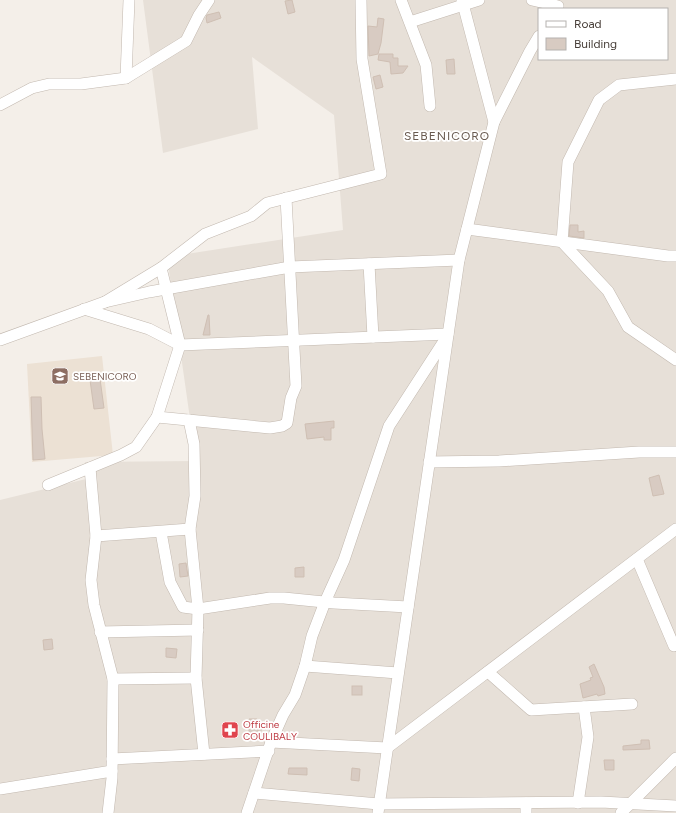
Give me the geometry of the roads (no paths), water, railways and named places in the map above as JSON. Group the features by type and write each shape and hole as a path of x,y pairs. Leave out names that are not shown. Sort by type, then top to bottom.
{"street":[{"path":"126,78 129,0"},
{"path":"0,105 32,88 49,84 81,84 126,78 186,42 199,15 209,0"},
{"path":"105,302 161,268 205,234 250,216 267,202 381,174 362,59 361,0"},
{"path":"401,0 426,65 430,106"},
{"path":"410,22 462,3 478,0"},
{"path":"532,0 559,5"},
{"path":"462,3 494,122"},
{"path":"378,808 459,260 494,122 538,38"},
{"path":"676,79 619,85 598,100 568,162 562,242 608,292 628,327 676,360"},
{"path":"157,417 248,427 270,428 282,426 287,423 291,398 296,386 286,198"},
{"path":"467,229 676,256"},
{"path":"0,340 105,302 166,289 290,267 459,260"},
{"path":"369,264 373,337"},
{"path":"48,485 121,455 136,447 157,417 180,345 161,268"},
{"path":"84,309 149,329 180,345 448,334"},
{"path":"247,813 270,746 283,715 295,695 305,666 312,636 325,602 344,560 389,426 448,334"},
{"path":"190,420 194,444 195,496 190,530 198,609 196,678 204,754"},
{"path":"429,462 499,461 639,452 676,452"},
{"path":"90,468 96,536 91,580 94,605 113,679 112,771 108,813"},
{"path":"96,536 190,530"},
{"path":"112,759 204,754 270,746 387,748 676,530"},
{"path":"161,532 170,582 183,607 198,609 270,598 408,607"},
{"path":"637,559 646,584 674,646"},
{"path":"100,632 198,630"},
{"path":"305,666 398,672"},
{"path":"488,672 532,710 632,704"},
{"path":"113,679 196,678"},
{"path":"578,803 588,737 584,706"},
{"path":"621,813 676,758"},
{"path":"0,790 112,771"},
{"path":"254,793 378,808 526,808 578,803 676,806"}],"place":[{"name":"SEBENICORO","path":"60,376"},
{"name":"Officine COULIBALY","path":"230,730"}],"district":[{"name":"SEBENICORO","path":"447,136"}]}
